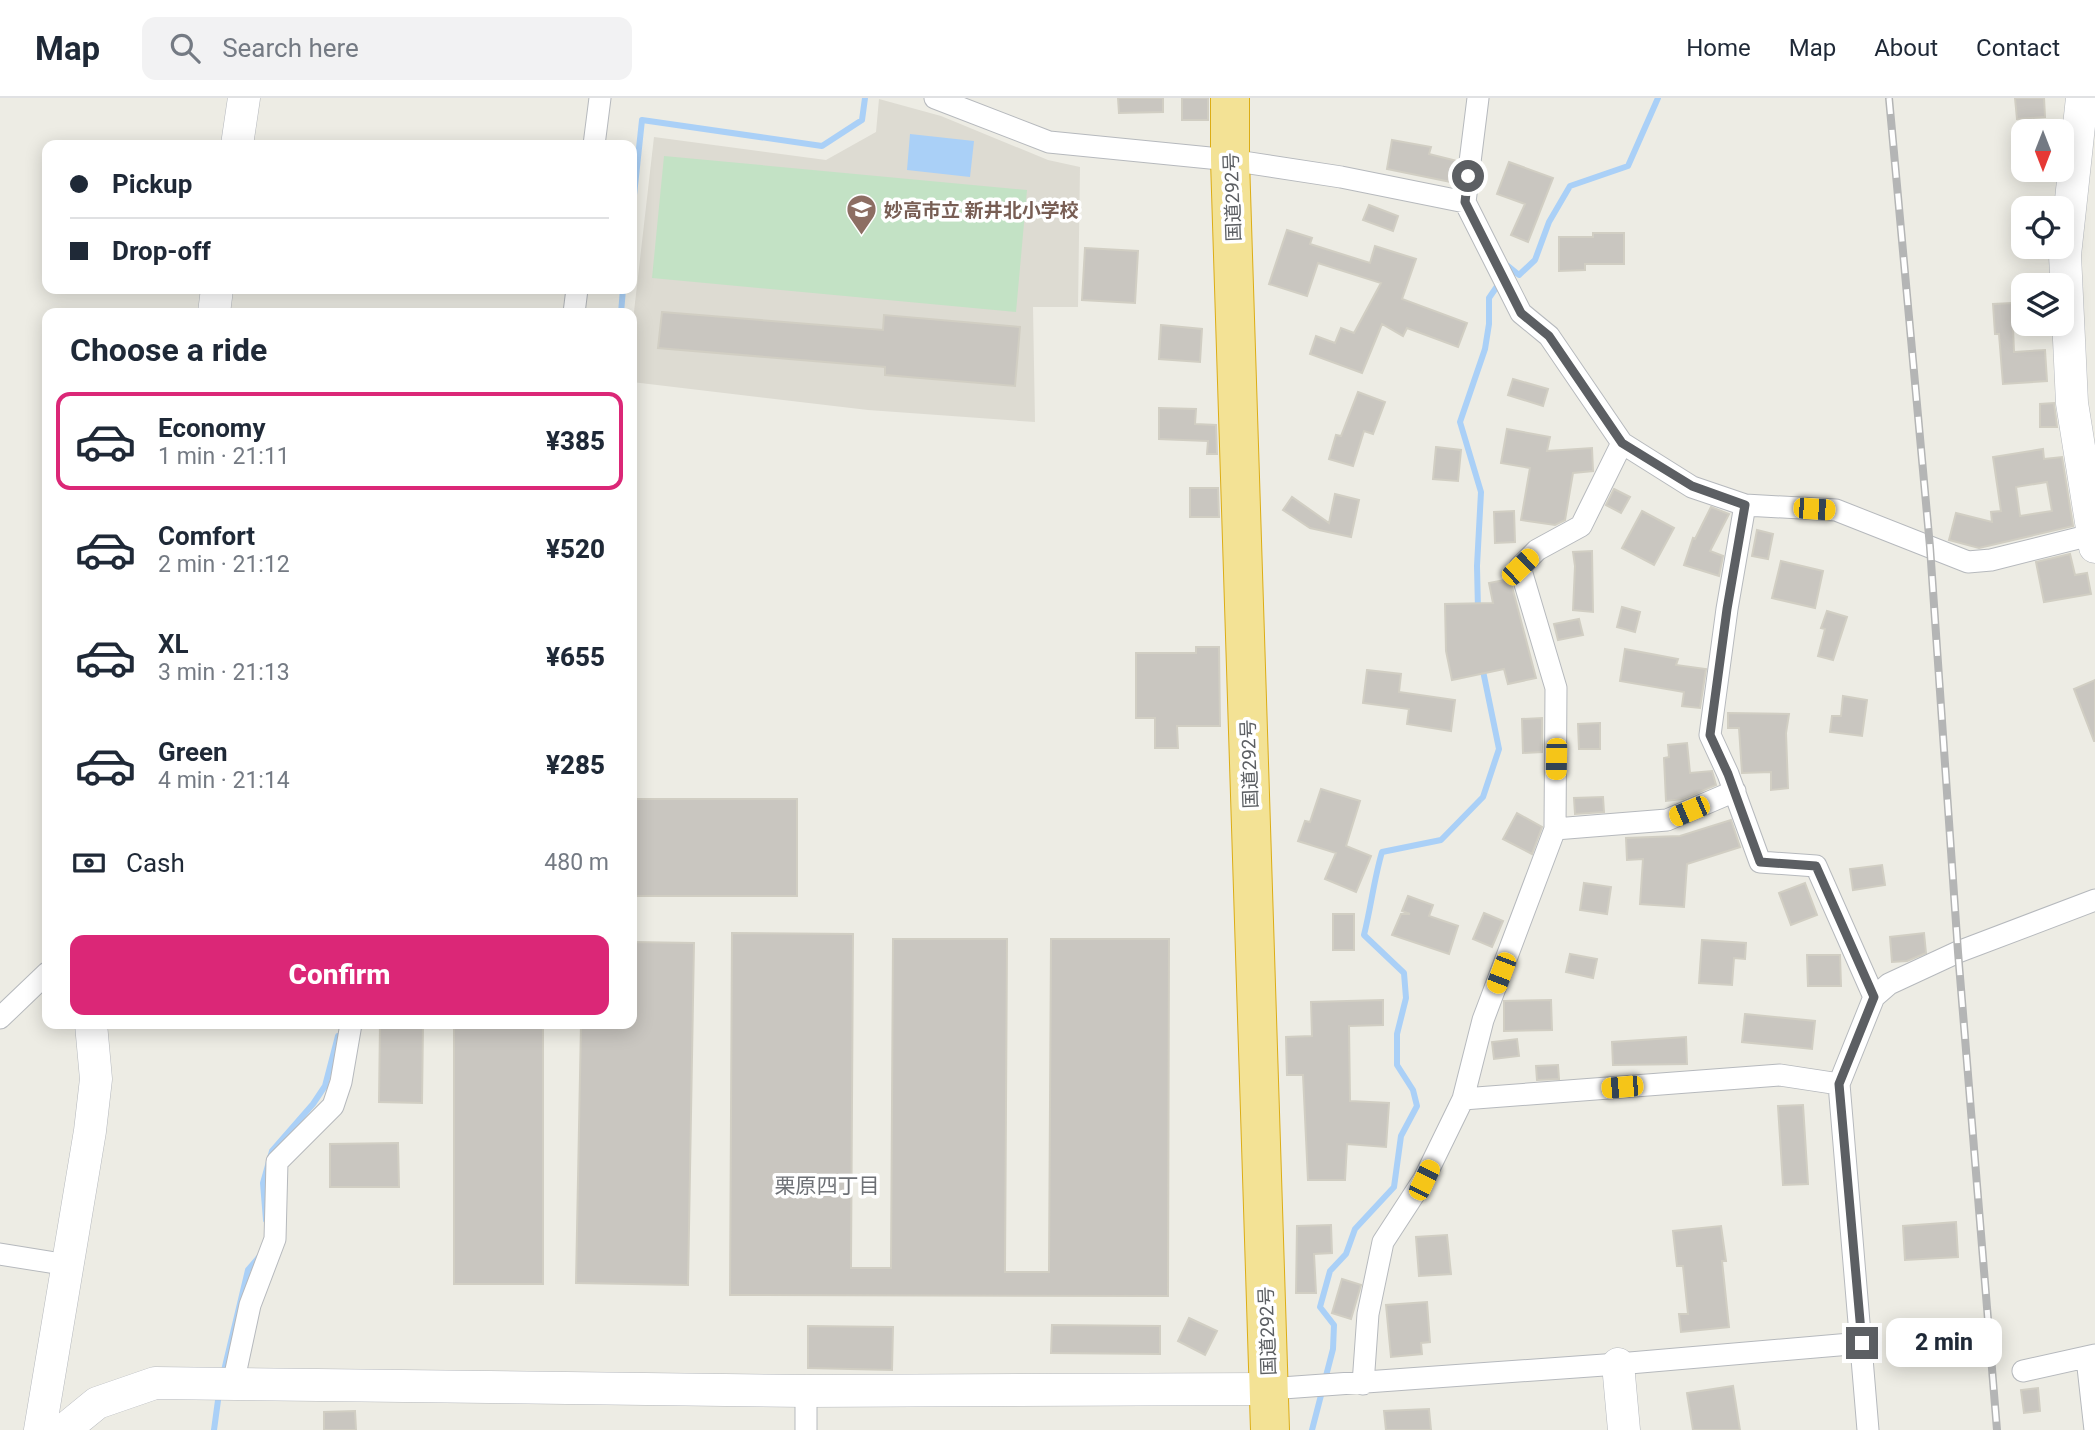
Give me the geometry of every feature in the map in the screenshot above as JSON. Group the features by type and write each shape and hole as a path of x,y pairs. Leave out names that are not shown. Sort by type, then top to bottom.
{"highway":[{"name":"国道292号","path":"1230,98 1270,1430"}],"street":[{"path":"238,140 244,98"},
{"path":"595,140 600,98"},
{"path":"935,98 1049,142 1230,160 1341,177 1465,202"},
{"path":"1478,98 1465,202 1521,313 1549,336 1622,443 1692,486 1745,505 1836,510 1968,562 1991,560 2094,539 2072,403 2065,255 2082,98"},
{"path":"1363,1384 1368,1314 1383,1242 1424,1180 1463,1100 1483,1020 1555,829 1556,688 1520,567 1537,550 1581,526 1622,443"},
{"path":"1745,505 1727,609 1710,735 1735,791 1760,862 1816,866 1874,997"},
{"path":"1555,829 1667,820 1735,791"},
{"path":"1868,1430 1839,1084 1874,997 1889,984 1958,952 2095,900"},
{"path":"0,1018 42,978"},
{"path":"40,1430 84,1170 96,1079 91,1029"},
{"path":"233,1384 250,1305 275,1239 277,1162 333,1105 341,1082 350,1029"},
{"path":"1463,1100 1780,1075 1839,1084"},
{"path":"0,1254 68,1265"},
{"path":"64,1430 97,1403 155,1383 806,1391 1268,1389 1363,1384 1862,1343"},
{"path":"2023,1371 2091,1356 2095,1430"},
{"path":"1618,1364 1623,1430"},
{"path":"806,1391 806,1430"}],"shaded area":[{"name":"妙高市立 新井北小学校","path":"879,99 941,116 1048,160 1080,167 1078,307 1033,307 1035,422 868,410 637,383 637,308 634,308 654,137 826,160 876,132"}],"green space":[{"path":"664,156 1027,190 1016,312 652,278"}],"water":[{"path":"910,134 974,141 970,177 907,170"}],"building":[{"path":"1118,98 1163,98 1163,112 1119,113"},
{"path":"1182,98 1208,98 1208,120 1182,120"},
{"path":"2015,98 2044,98 2045,117 2017,119"},
{"path":"1392,140 1431,147 1429,154 1457,161 1451,182 1387,169"},
{"path":"1509,162 1553,178 1528,242 1511,235 1525,204 1497,194"},
{"path":"1369,205 1398,216 1393,231 1363,220"},
{"path":"1287,230 1312,238 1310,244 1370,263 1375,246 1416,259 1402,299 1467,323 1458,347 1407,328 1403,336 1382,324 1362,373 1310,354 1316,336 1335,343 1341,328 1354,333 1381,283 1318,263 1307,296 1269,284"},
{"path":"1593,233 1624,233 1624,264 1585,264 1585,270 1559,271 1559,237 1593,237"},
{"path":"1085,248 1138,251 1135,303 1082,300"},
{"path":"2011,303 2014,352 2045,350 2047,381 2003,384 1999,334 1995,334 1993,304"},
{"path":"662,312 883,330 884,315 1020,327 1015,386 885,375 885,367 658,348"},
{"path":"1161,325 1202,329 1200,362 1159,359"},
{"path":"1513,379 1548,389 1543,406 1508,395"},
{"path":"1358,392 1385,402 1373,434 1364,431 1353,466 1329,459 1336,435 1341,436"},
{"path":"2054,403 2057,427 2040,427 2040,404"},
{"path":"1159,408 1196,409 1195,424 1216,425 1217,454 1207,454 1208,441 1159,439"},
{"path":"1507,429 1550,437 1547,451 1592,448 1593,471 1573,473 1565,520 1555,525 1521,520 1530,468 1501,463"},
{"path":"1436,447 1461,450 1458,481 1433,479"},
{"path":"2043,449 2044,459 2062,457 2073,526 1979,548 1949,540 1956,513 1992,522 1991,512 2001,511 1993,457","holes":["2047,482 2052,511 2020,516 2016,487"]},
{"path":"1190,488 1218,488 1219,517 1190,517"},
{"path":"1614,489 1630,497 1621,513 1606,505"},
{"path":"1335,494 1359,500 1351,537 1310,528 1283,510 1292,497 1329,523"},
{"path":"1711,507 1729,514 1710,551 1723,556 1719,576 1684,565 1693,538 1695,539"},
{"path":"1514,511 1515,542 1495,543 1494,512"},
{"path":"1642,511 1674,528 1654,565 1622,548"},
{"path":"1757,530 1773,534 1768,559 1752,556"},
{"path":"1592,551 1593,612 1573,610 1573,552"},
{"path":"2070,554 2075,575 2087,573 2091,594 2044,602 2036,562"},
{"path":"1781,561 1823,571 1815,608 1772,598"},
{"path":"1510,579 1536,678 1508,684 1504,669 1452,680 1446,651 1445,604 1493,603 1489,583"},
{"path":"1622,607 1640,612 1635,632 1617,627"},
{"path":"1827,611 1847,617 1833,660 1818,656 1825,629 1821,628"},
{"path":"1579,619 1583,635 1558,640 1554,624"},
{"path":"1196,647 1219,647 1220,726 1177,726 1178,748 1155,748 1155,718 1136,718 1136,653 1196,653"},
{"path":"1625,649 1678,659 1676,665 1706,669 1700,708 1682,706 1684,692 1620,681"},
{"path":"1367,670 1401,674 1399,692 1455,700 1451,731 1407,724 1409,709 1363,703"},
{"path":"2095,680 2095,741 2094,741 2074,689"},
{"path":"1843,696 1867,700 1862,736 1830,732 1832,716 1841,716"},
{"path":"1728,713 1789,714 1786,733 1788,788 1771,790 1771,772 1742,773 1739,728 1728,728"},
{"path":"1542,718 1542,752 1523,753 1522,719"},
{"path":"1600,723 1600,749 1579,749 1578,724"},
{"path":"1687,743 1690,773 1712,771 1716,785 1683,799 1666,801 1664,758 1669,757 1668,745"},
{"path":"1321,789 1360,801 1346,846 1371,856 1356,892 1325,879 1336,853 1298,841 1305,821 1310,822"},
{"path":"1603,797 1604,812 1575,814 1574,798"},
{"path":"637,799 797,799 797,896 637,896"},
{"path":"1517,813 1542,827 1532,854 1503,839"},
{"path":"1731,820 1740,847 1687,864 1684,907 1640,904 1643,859 1627,860 1626,838 1680,836"},
{"path":"1882,865 1885,885 1853,890 1850,869"},
{"path":"1584,883 1611,887 1607,914 1580,910"},
{"path":"1805,883 1817,915 1791,925 1779,893"},
{"path":"1408,896 1433,905 1429,916 1458,926 1449,954 1392,935 1401,914 1410,914 1402,911"},
{"path":"1484,913 1503,921 1492,947 1473,939"},
{"path":"1333,914 1354,914 1354,950 1333,950"},
{"path":"732,933 853,934 851,1268 891,1268 893,939 1007,939 1005,1272 1049,1272 1051,939 1169,939 1168,1296 730,1295"},
{"path":"1924,933 1926,953 1907,961 1892,962 1890,937"},
{"path":"1702,940 1746,943 1745,959 1734,958 1732,985 1699,983"},
{"path":"637,942 694,943 688,1285 576,1283 581,1029 637,1029"},
{"path":"1570,954 1597,959 1593,978 1566,972"},
{"path":"1807,955 1840,955 1841,986 1808,986"},
{"path":"1383,1000 1383,1025 1349,1026 1350,1101 1389,1103 1386,1147 1347,1144 1345,1180 1308,1180 1303,1075 1287,1075 1286,1037 1312,1036 1311,1002"},
{"path":"1551,1000 1552,1030 1504,1031 1504,1001"},
{"path":"1745,1014 1815,1021 1812,1049 1742,1042"},
{"path":"380,1029 423,1029 422,1103 379,1102"},
{"path":"454,1029 543,1029 543,1284 454,1284"},
{"path":"1686,1037 1687,1064 1613,1065 1612,1042"},
{"path":"1517,1039 1519,1056 1494,1059 1492,1042"},
{"path":"1558,1065 1559,1079 1537,1080 1536,1066"},
{"path":"1803,1105 1808,1184 1783,1185 1778,1106"},
{"path":"398,1143 399,1187 330,1187 330,1144"},
{"path":"1956,1222 1958,1257 1905,1260 1903,1226"},
{"path":"1331,1225 1332,1253 1314,1254 1316,1293 1296,1293 1297,1226"},
{"path":"1721,1226 1726,1261 1722,1261 1729,1327 1681,1332 1679,1314 1688,1314 1683,1266 1677,1266 1673,1231"},
{"path":"1447,1235 1451,1274 1419,1276 1416,1237"},
{"path":"1342,1279 1361,1285 1351,1319 1332,1313"},
{"path":"1427,1302 1430,1342 1421,1343 1422,1354 1391,1357 1386,1305"},
{"path":"1189,1318 1217,1331 1205,1355 1178,1341"},
{"path":"1052,1325 1160,1326 1160,1354 1051,1353"},
{"path":"808,1326 893,1327 892,1370 808,1368"},
{"path":"1733,1386 1740,1430 1693,1430 1687,1393"},
{"path":"2038,1388 2040,1411 2024,1413 2021,1390"},
{"path":"1429,1409 1431,1430 1386,1430 1384,1411"},
{"path":"355,1411 356,1430 324,1430 324,1412"}],"waterway":[{"path":"637,167 642,120 822,146 862,120 865,98"},
{"path":"1505,272 1508,266 1519,275 1535,260 1549,222 1570,186 1628,166 1658,98"},
{"path":"1478,610 1477,566 1481,492 1460,422 1485,349 1489,298 1500,282"},
{"path":"621,308 623,294"},
{"path":"1312,1430 1333,1349 1334,1325 1320,1307 1330,1271 1346,1254 1355,1229 1394,1187 1401,1136 1417,1106 1413,1090 1397,1065 1397,1034 1406,998 1404,973 1364,935 1377,872 1382,852 1441,840 1483,797 1499,749 1482,666"},
{"path":"266,1220 263,1183 272,1151 325,1086 338,1036"},
{"path":"223,1375 248,1270 259,1257"},
{"path":"214,1430 219,1393"}],"railway":[{"path":"1889,98 1930,547 1958,952 1997,1430"}],"place":[{"name":"妙高市立 新井北小学校","path":"861,237"}],"district":[{"name":"栗原四丁目","path":"827,1186"}],"route":[{"path":"1468,176 1465,202 1521,313 1549,336 1622,443 1692,486 1745,505 1727,609 1710,735 1728,774 1760,862 1816,866 1874,997 1839,1084 1862,1343"}]}
